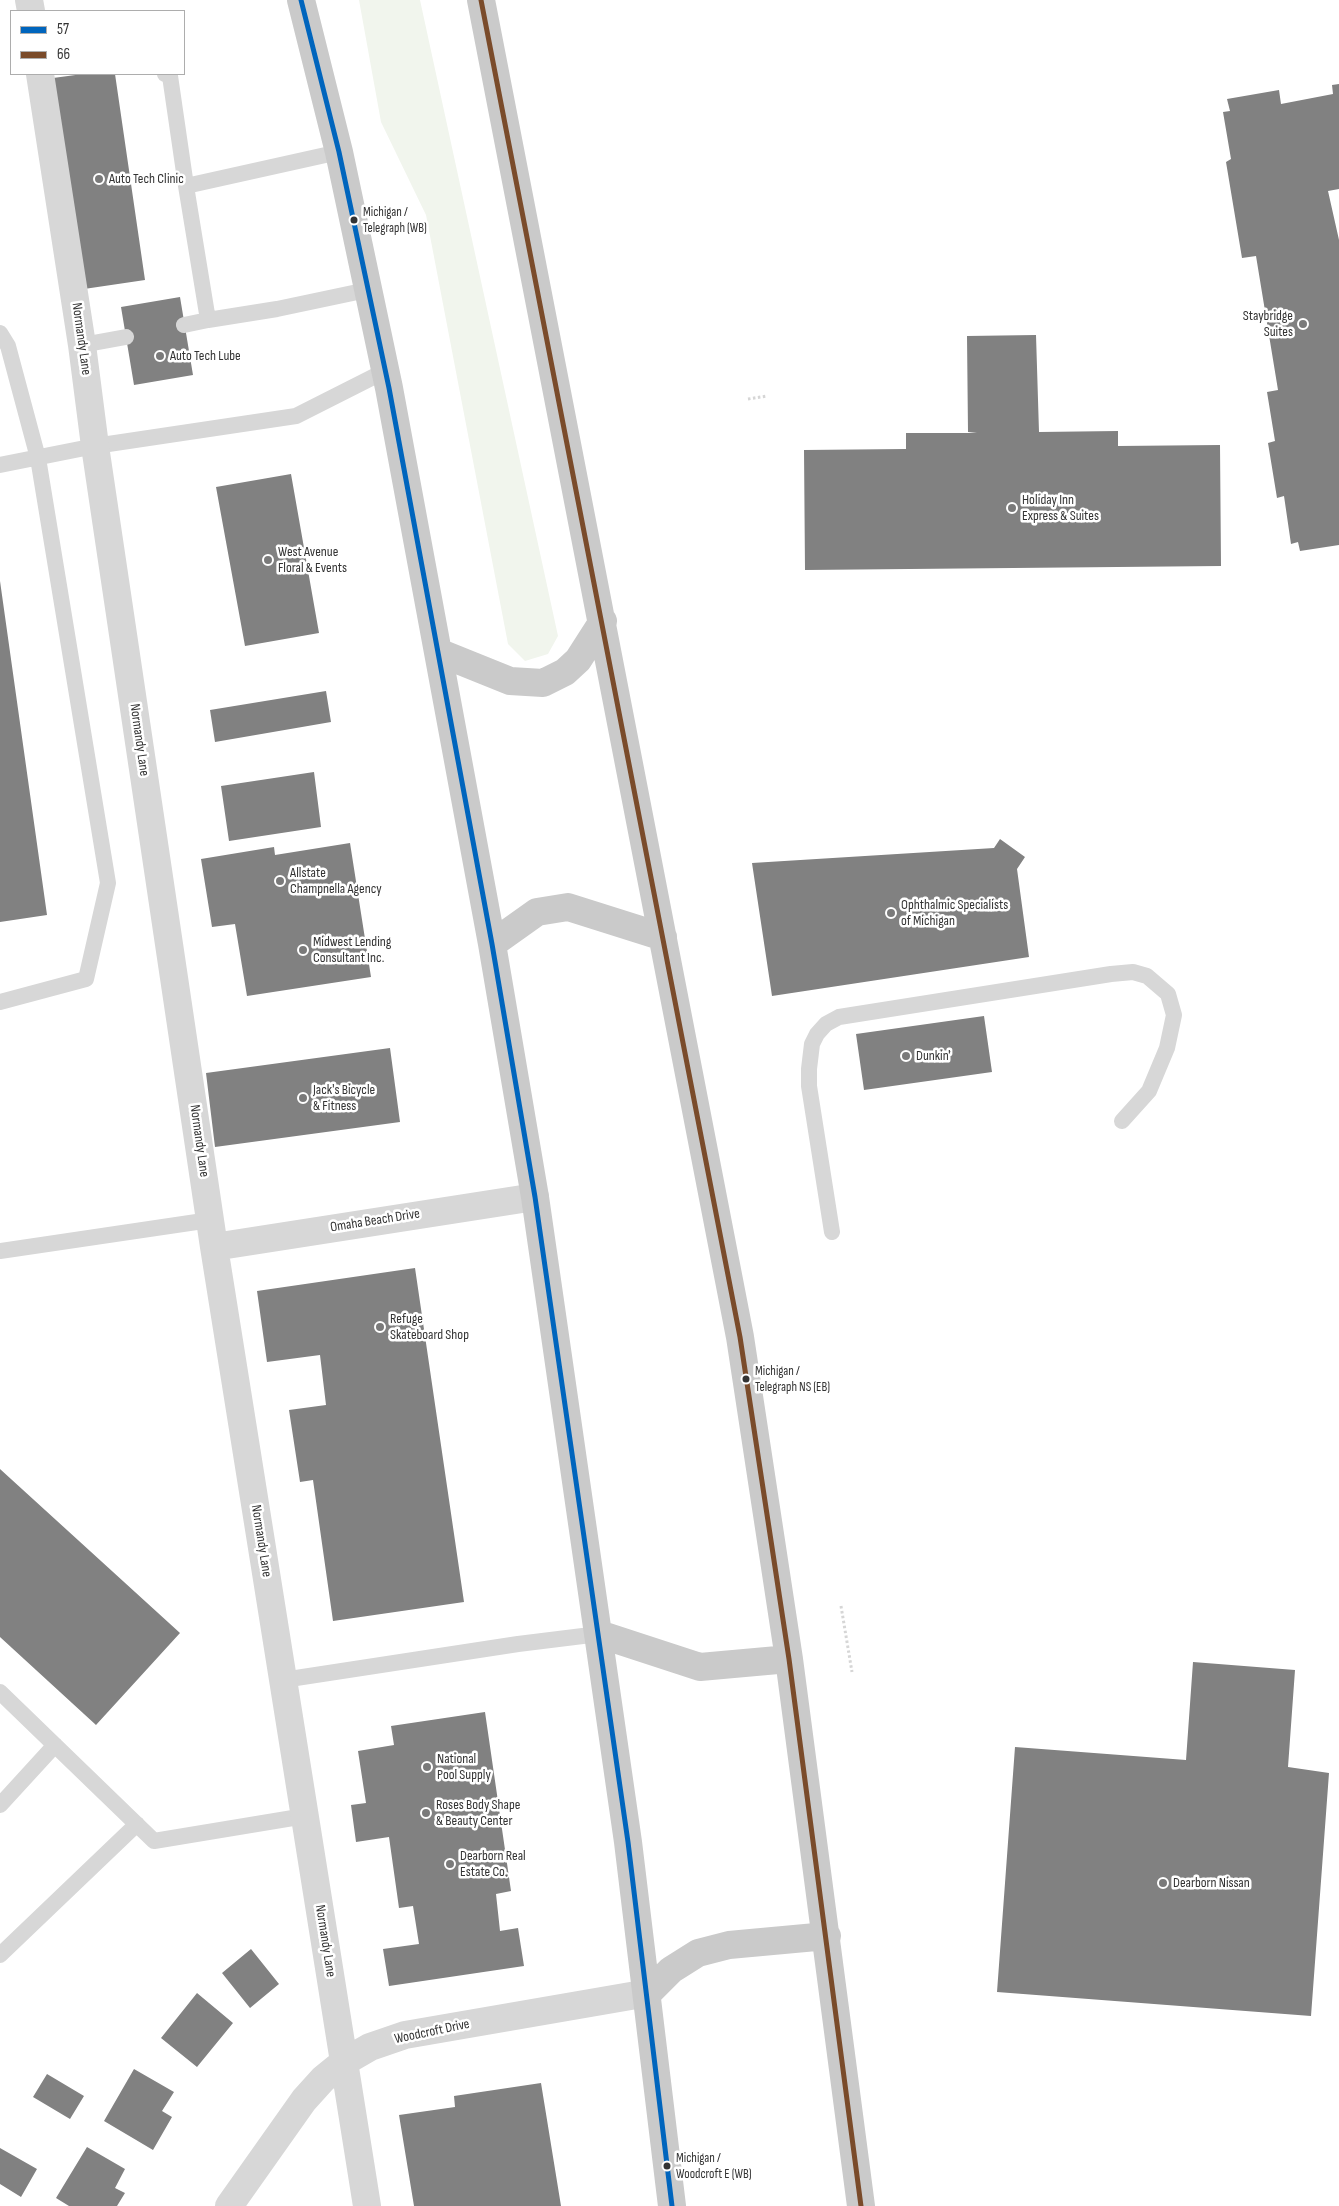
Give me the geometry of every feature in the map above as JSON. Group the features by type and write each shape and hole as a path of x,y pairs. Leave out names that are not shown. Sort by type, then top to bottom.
{"main road":[{"path":"301,0 339,152 385,371 492,944 535,1198 599,1634 648,1993 672,2206"},
{"path":"481,0 603,621 737,1320 789,1659 827,1936 861,2206"},
{"path":"438,652 510,680 543,684 565,672 578,660 603,621"},
{"path":"492,944 537,912 568,907 663,937"},
{"path":"599,1634 700,1667 789,1659"},
{"path":"648,1993 671,1970 698,1953 729,1945 827,1936"}],"street":[{"name":"Normandy Lane","path":"40,75 82,345 95,446 214,1247 366,2206"},
{"name":"Omaha Beach Drive","path":"214,1247 535,1198"},
{"name":"Woodcroft Drive","path":"230,2206 304,2100 323,2079 344,2062 370,2047 405,2035 648,1993"}],"lane":[{"path":"168,75 170,76 208,320"},
{"path":"186,186 339,152"},
{"path":"184,325 277,309 367,290"},
{"path":"0,333 8,346 38,458 108,883 86,980 0,1002"},
{"path":"82,345 126,337"},
{"path":"0,465 95,446 296,416 385,371"},
{"path":"832,1232 809,1086 809,1069 812,1044 817,1034 826,1024 839,1017 1111,974 1133,972 1147,976 1168,994 1174,1015 1167,1048 1149,1091 1122,1121"},
{"path":"0,1251 210,1220"},
{"path":"283,1680 518,1644 599,1634"},
{"path":"0,1692 154,1842 305,1816"},
{"path":"0,1805 55,1745"},
{"path":"0,1955 137,1824"}],"path":[{"path":"748,399 767,396"},
{"path":"841,1606 852,1672"}],"shaded area":[{"path":"359,0 420,0 558,636 548,654 525,661 508,644 426,215 381,122"}],"building":[{"name":"Auto Tech Clinic","path":"76,75 115,75 145,280 84,289 53,78"},
{"name":"Staybridge Suites","path":"1339,84 1339,189 1328,191 1339,240 1339,545 1300,551 1298,542 1291,544 1284,496 1277,498 1268,443 1275,441 1267,392 1278,390 1256,256 1242,258 1226,162 1231,159 1223,112 1230,111 1227,99 1279,90 1281,104 1333,94 1332,85"},
{"name":"Auto Tech Lube","path":"180,297 193,375 134,385 121,307"},
{"name":"Holiday Inn Express & Suites","path":"1036,335 1039,432 1118,431 1118,446 1220,445 1221,566 805,570 804,450 906,449 906,433 977,433 968,432 967,336"},
{"name":"West Avenue Floral & Events","path":"291,474 319,633 245,646 216,487"},
{"path":"0,581 47,915 0,922"},
{"path":"326,691 331,722 215,742 210,710"},
{"path":"314,772 321,827 229,841 221,786"},
{"name":"Ophthalmic Specialists of Michigan","path":"1000,839 1025,857 1017,869 1029,957 772,996 752,863 994,848"},
{"path":"350,843 371,977 247,996 235,924 212,927 201,859 274,847 275,855"},
{"path":"984,1016 992,1072 864,1090 856,1034"},
{"name":"Jack's Bicycle & Fitness","path":"390,1048 400,1122 215,1147 206,1073"},
{"path":"415,1268 464,1602 333,1621 313,1480 300,1482 289,1410 326,1405 320,1355 267,1362 257,1291"},
{"path":"0,1469 180,1633 96,1725 0,1637"},
{"name":"Dearborn Nissan","path":"1193,1662 1295,1670 1288,1767 1329,1773 1311,2016 997,1992 1015,1747 1186,1760"},
{"path":"485,1712 511,1891 496,1894 500,1931 518,1928 524,1966 389,1986 383,1949 419,1944 413,1906 399,1908 389,1837 356,1842 351,1805 366,1803 358,1751 394,1745 391,1726"},
{"path":"251,1949 279,1984 250,2008 222,1973"},
{"path":"197,1993 233,2023 197,2067 161,2038"},
{"path":"134,2069 174,2092 162,2111 172,2117 153,2150 104,2121"},
{"path":"47,2074 84,2096 70,2119 33,2097"},
{"path":"541,2083 561,2206 414,2206 399,2115 455,2107 454,2096"},
{"path":"87,2147 125,2169 115,2188 125,2193 117,2206 69,2206 56,2198"},
{"path":"0,2148 37,2169 21,2197 0,2184"}],"transit line":[{"name":"57","path":"301,0 339,152 389,388 492,944 535,1197 628,1842 672,2206"},
{"name":"66","path":"481,0 740,1337 789,1659 861,2206"}],"place":[{"name":"Auto Tech Clinic","path":"99,179"},
{"name":"Michigan / Telegraph (WB)","path":"354,220"},
{"name":"Staybridge Suites","path":"1303,324"},
{"name":"Auto Tech Lube","path":"160,356"},
{"name":"Holiday Inn Express & Suites","path":"1012,508"},
{"name":"West Avenue Floral & Events","path":"268,560"},
{"name":"Allstate Champnella Agency","path":"280,881"},
{"name":"Ophthalmic Specialists of Michigan","path":"891,913"},
{"name":"Midwest Lending Consultant Inc.","path":"303,950"},
{"name":"Dunkin'","path":"906,1056"},
{"name":"Jack's Bicycle & Fitness","path":"303,1098"},
{"name":"Refuge Skateboard Shop","path":"380,1327"},
{"name":"Michigan / Telegraph NS (EB)","path":"746,1379"},
{"name":"National Pool Supply","path":"427,1767"},
{"name":"Roses Body Shape & Beauty Center","path":"426,1813"},
{"name":"Dearborn Real Estate Co.","path":"450,1864"},
{"name":"Dearborn Nissan","path":"1163,1883"},
{"name":"Michigan / Woodcroft E (WB)","path":"667,2166"}]}
